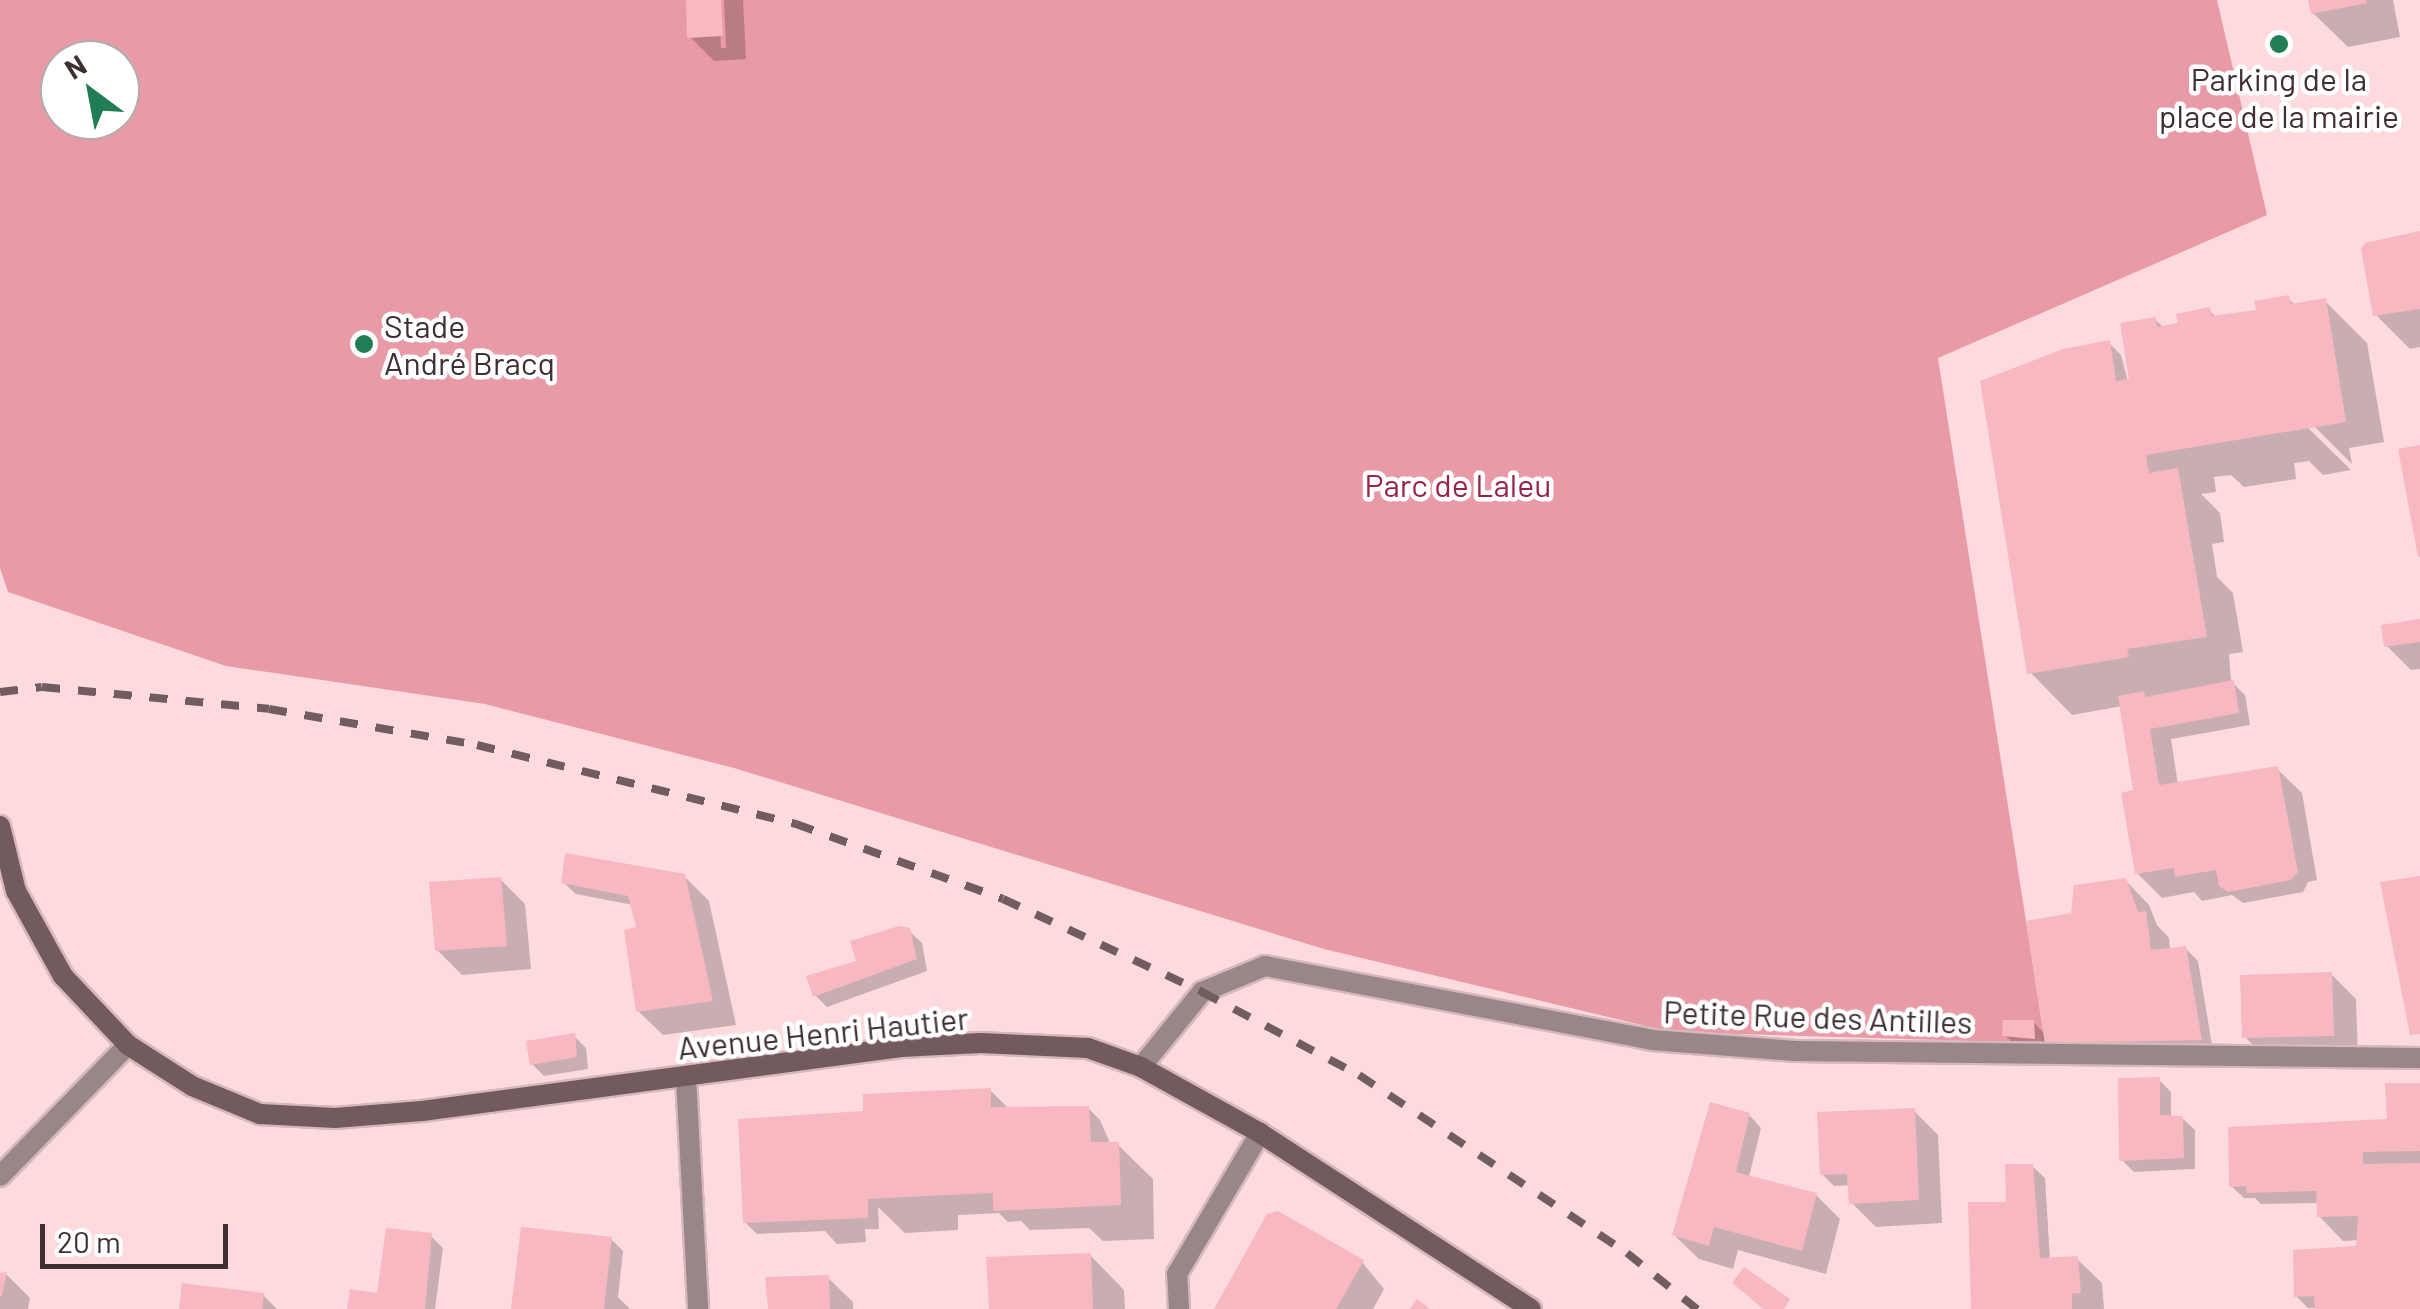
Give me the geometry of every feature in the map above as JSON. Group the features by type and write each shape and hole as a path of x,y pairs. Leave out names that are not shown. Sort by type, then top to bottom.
{"street":[{"name":"Avenue Henri Hautier","path":"0,826 16,891 63,976 128,1044 192,1086 260,1114 334,1118 422,1112 902,1048 981,1043 1088,1048 1141,1067 1260,1133 1531,1309"},
{"name":"Petite Rue des Antilles","path":"1141,1067 1202,992 1266,966 1670,1042 1796,1052 2420,1058"},
{"path":"0,1176 128,1044"},
{"path":"686,1077 698,1309"},
{"path":"1179,1309 1178,1274 1260,1133"}],"green space":[{"name":"Parc de Laleu","path":"0,0 2217,0 2267,215 1938,358 2045,1043 1671,1032 1324,949 734,768 485,704 226,666 8,592 0,568"}],"building":[{"path":"686,0 721,0 723,36 687,38"},
{"path":"2308,0 2366,0 2367,3 2311,14"},
{"path":"2420,231 2420,309 2373,316 2361,249 2365,243"},
{"path":"2289,295 2291,304 2326,298 2346,422 2146,455 2149,473 2178,468 2207,637 2127,649 2129,657 2027,674 1980,381 2063,349 2110,340 2116,381 2129,379 2120,323 2156,317 2157,327 2178,323 2176,314 2210,307 2212,316 2256,310 2254,301"},
{"path":"2420,445 2420,557 2418,557 2398,449"},
{"path":"2420,619 2420,642 2384,647 2381,625"},
{"path":"2234,680 2239,713 2150,729 2159,785 2278,766 2298,872 2291,880 2228,892 2219,886 2216,870 2175,877 2174,868 2135,874 2121,793 2133,790 2118,696 2144,691 2145,697"},
{"path":"565,853 685,874 713,1001 636,1012 624,930 636,927 628,896 561,883"},
{"path":"2420,876 2420,1034 2410,1035 2380,882"},
{"path":"501,877 507,946 435,951 429,882"},
{"path":"2126,878 2138,912 2146,911 2151,950 2186,946 2202,1040 2045,1043 2026,921 2071,913 2074,885"},
{"path":"899,926 910,928 917,959 813,997 806,976 856,961 850,941"},
{"path":"2332,972 2334,1036 2242,1038 2240,975"},
{"path":"2003,1020 2034,1020 2035,1039 2002,1036"},
{"path":"575,1033 577,1057 530,1065 526,1041"},
{"path":"2160,1077 2160,1115 2183,1116 2184,1158 2119,1161 2118,1078"},
{"path":"2385,1083 2420,1083 2420,1151 2363,1152 2363,1164 2420,1163 2420,1309 2315,1309 2314,1296 2294,1297 2293,1250 2356,1246 2358,1216 2317,1217 2316,1191 2247,1193 2246,1186 2229,1187 2228,1127 2387,1119"},
{"path":"991,1088 991,1107 1089,1106 1091,1142 1119,1142 1121,1205 993,1211 993,1193 925,1196 868,1199 868,1218 743,1223 738,1119 863,1111 863,1094"},
{"path":"1710,1102 1750,1113 1736,1172 1817,1193 1802,1251 1714,1227 1709,1246 1672,1235"},
{"path":"1915,1108 1919,1200 1849,1204 1847,1174 1820,1175 1817,1112"},
{"path":"2005,1164 2033,1164 2040,1258 2078,1256 2081,1293 2072,1294 2072,1309 1971,1309 1968,1202 2006,1202"},
{"path":"1278,1211 1364,1260 1336,1309 1214,1309 1267,1214"},
{"path":"521,1227 612,1237 604,1309 511,1309"},
{"path":"386,1228 432,1233 425,1309 347,1309 350,1289 377,1293"},
{"path":"1091,1253 1093,1309 989,1309 986,1257"},
{"path":"1744,1267 1790,1299 1784,1309 1763,1309 1732,1283"},
{"path":"7,1272 2,1296 0,1296 0,1273"},
{"path":"829,1275 830,1309 768,1309 765,1277"},
{"path":"182,1283 264,1293 262,1309 179,1309"},
{"path":"1417,1299 1430,1309 1410,1309"}],"railway":[{"path":"0,692 42,687 269,709 477,745 796,824 1003,899 1202,992 1359,1075 1627,1253 1697,1309"}],"place":[{"name":"Parking de la place de la mairie","path":"2279,44"},
{"name":"Stade André Bracq","path":"364,344"}]}
